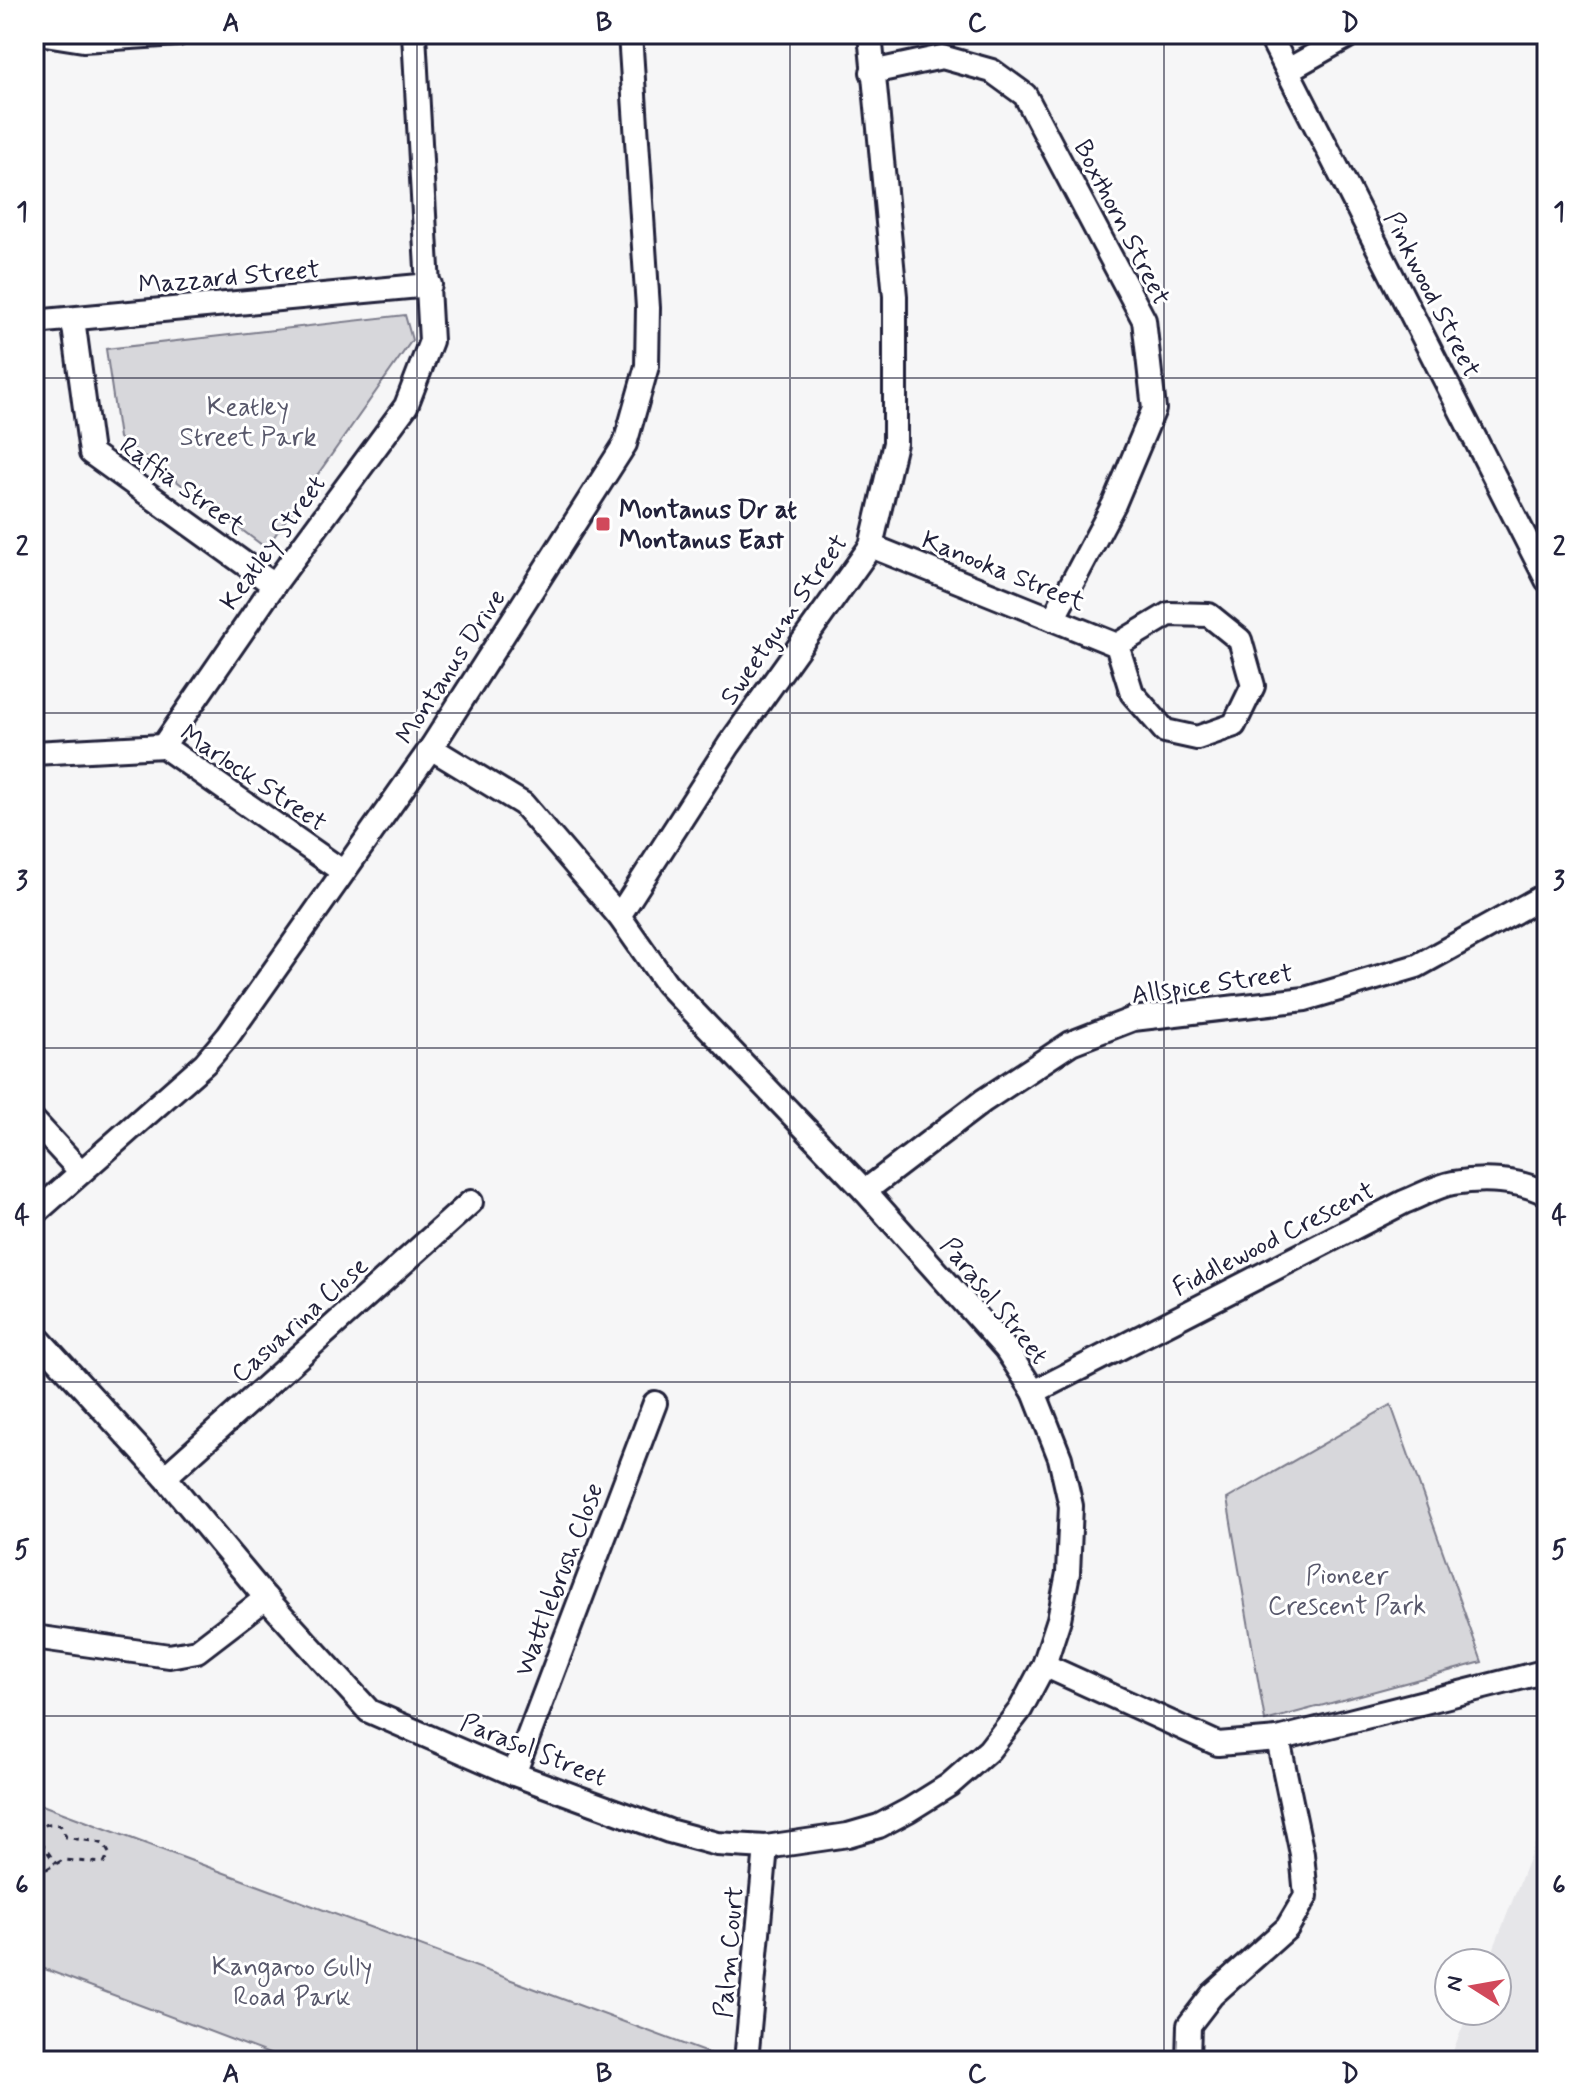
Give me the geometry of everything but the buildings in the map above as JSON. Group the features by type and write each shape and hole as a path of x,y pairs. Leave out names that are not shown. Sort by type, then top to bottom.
{"street":[{"path":"45,34 83,40 178,34"},
{"name":"Keatley Street","path":"163,746 274,585 406,406 431,341 414,34"},
{"name":"Montanus Drive","path":"34,1214 213,1054 228,1036 431,748 625,444 647,366 648,308 630,34"},
{"name":"Sweetgum Street","path":"619,916 729,745 871,546 895,443 895,296 870,34"},
{"name":"Pinkwood Street","path":"1269,34 1547,580"},
{"path":"1288,70 1352,34"},
{"name":"Boxthorn Street","path":"872,72 942,57 992,71 1025,95 1144,320 1154,409 1114,504 1053,619"},
{"name":"Mazzard Street","path":"34,322 430,285"},
{"name":"Raffia Street","path":"73,319 91,453 274,585"},
{"name":"Kanooka Street","path":"871,546 1117,645"},
{"path":"1169,614 1209,615 1240,640 1253,686 1234,725 1197,738 1165,731 1132,693 1117,645 1169,614"},
{"name":"Marlock Street","path":"34,753 163,746 342,871"},
{"name":"Parasol Street","path":"34,1334 165,1477 266,1598 369,1711 514,1774 669,1831 717,1844 766,1847 848,1835 879,1826 949,1785 989,1750 1020,1710 1044,1665 1059,1619 1068,1573 1071,1506 1060,1458 1034,1392 1006,1349 865,1191 666,983 619,916 523,804 431,748"},
{"name":"Allspice Street","path":"865,1191 983,1101 1071,1043 1133,1019 1305,999 1417,966 1547,894"},
{"path":"34,1121 81,1172"},
{"name":"Fiddlewood Crescent","path":"1034,1392 1404,1202 1450,1183 1494,1180 1535,1188 1547,1194"},
{"name":"Casuarina Close","path":"165,1477 471,1202"},
{"name":"Wattlebrush Close","path":"514,1774 655,1403"},
{"path":"34,1637 169,1656 197,1651 266,1598"},
{"path":"1044,1665 1218,1744 1278,1739 1547,1671"},
{"path":"1188,2061 1189,2025 1212,1995 1287,1928 1306,1896 1302,1854 1278,1739"},
{"name":"Palm Court","path":"746,2061 766,1847"}],"path":[{"path":"34,1872 73,1859 104,1863 108,1858 108,1849 100,1842 66,1837 61,1826 49,1823 34,1832 56,1864"}],"shaded area":[{"path":"1541,1828 1547,1830 1547,2061 1449,2061 1463,2027 1513,2027 1513,1947 1494,1947"}],"green space":[{"name":"Keatley Street Park","path":"405,315 412,340 266,548 119,438 106,349"},
{"name":"Pioneer Crescent Park","path":"1391,1405 1482,1662 1265,1721 1227,1499"},
{"name":"Kangaroo Gully Road Park","path":"34,1802 710,2054 712,2061 288,2061 34,1965"}],"place":[{"name":"Montanus Dr at Montanus East","path":"603,524"}]}
